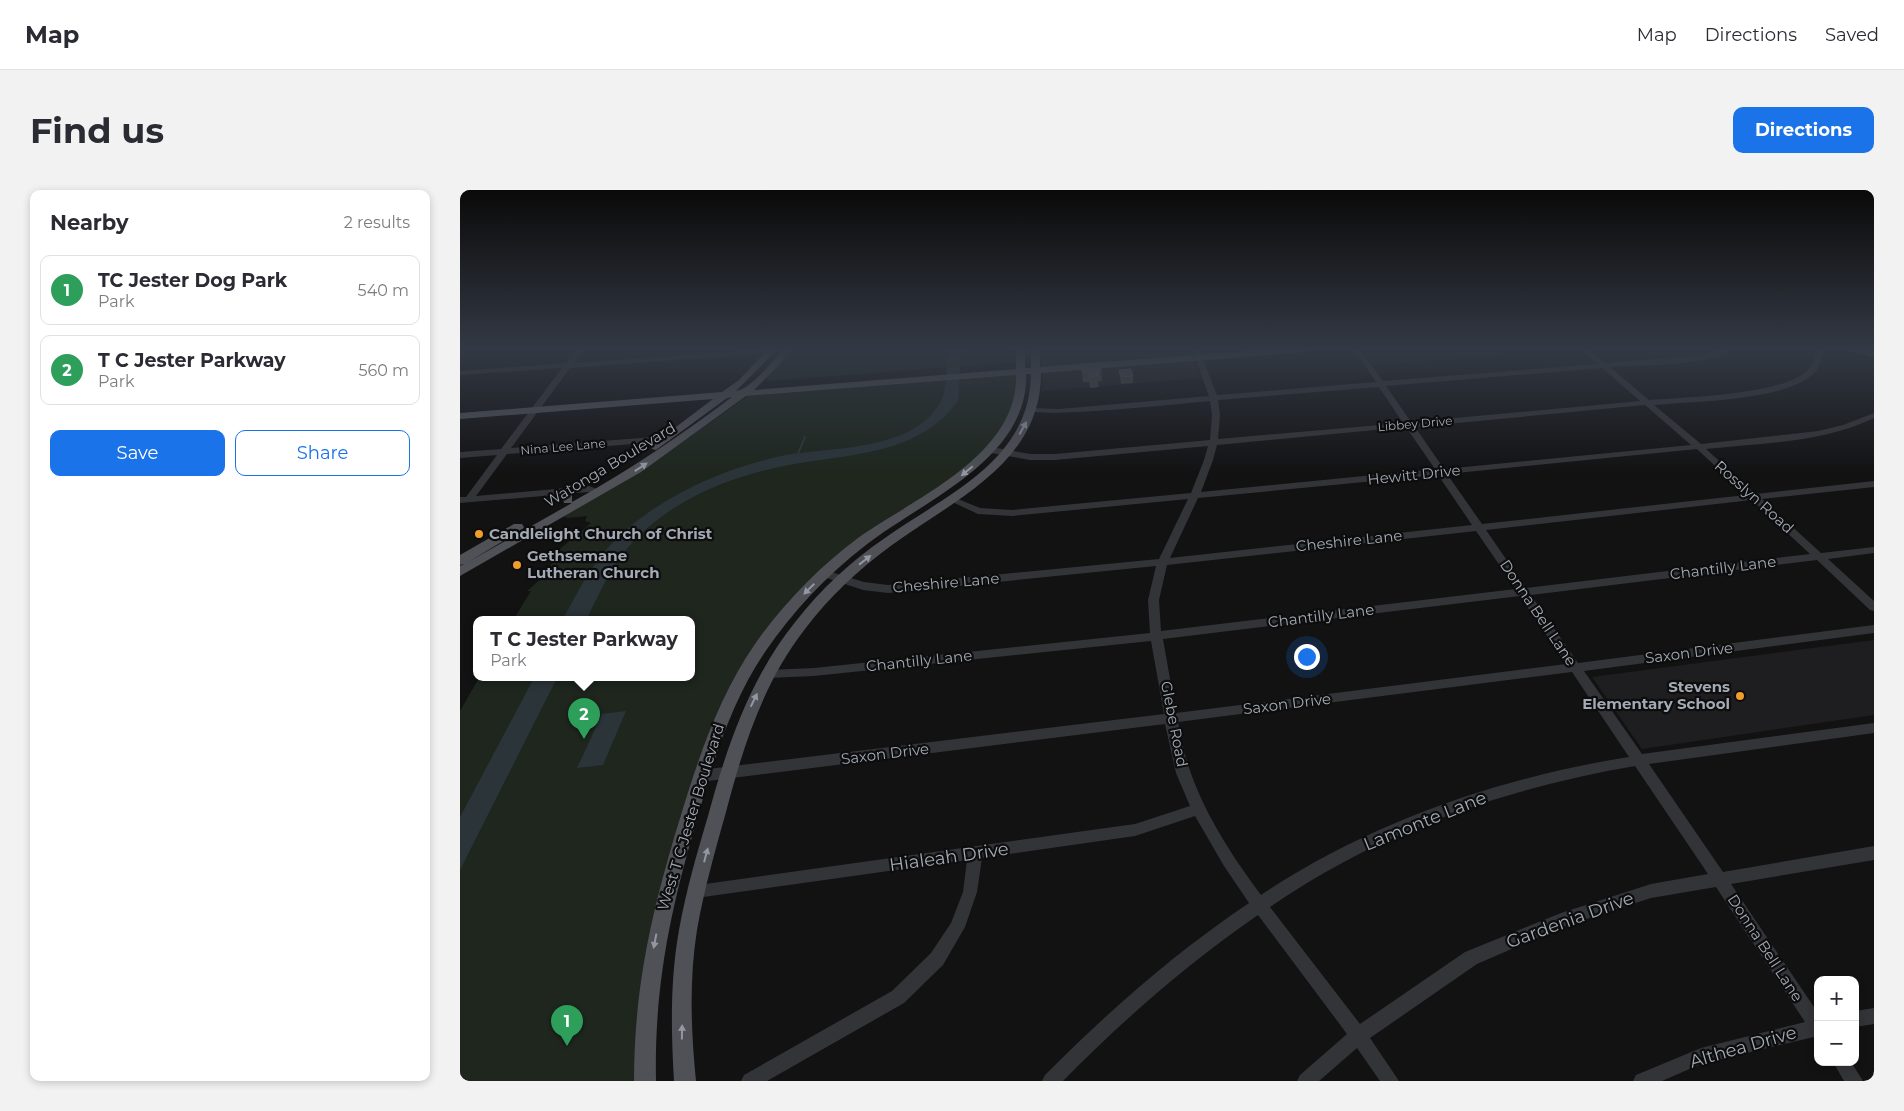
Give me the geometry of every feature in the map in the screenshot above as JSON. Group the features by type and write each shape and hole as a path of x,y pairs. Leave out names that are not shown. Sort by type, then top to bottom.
{"main road":[{"path":"460,409 536,406 732,391"},
{"path":"629,399 726,395 737,391"},
{"name":"Watonga Boulevard","path":"460,572 680,441 738,391"},
{"name":"West T C Jester Boulevard","path":"685,1081 681,1044 682,988 688,932 696,891 728,773 752,703 790,639 841,579 888,542 953,500 998,451 1021,391"},
{"name":"West T C Jester Boulevard","path":"646,1081 643,1037 648,980 655,938 700,776 725,708 738,683 760,648 782,619 825,574 863,542 936,495 1023,431 1032,410 1031,391"},
{"name":"Watonga Boulevard","path":"460,561 565,496 594,491 652,444 667,439 726,395"},
{"path":"460,416 536,406"}],"street":[{"path":"464,500 504,452 548,391"},
{"name":"Glebe Road","path":"1211,391 1216,414 1214,444 1193,497 1162,562 1154,593 1157,636 1183,772 1221,851 1258,904 1359,1035 1390,1081"},
{"path":"1032,410 1059,411 1303,391"},
{"name":"Donna Bell Lane","path":"1385,391 1719,878 1814,1022"},
{"name":"Rosslyn Road","path":"1635,391 1820,556 1874,607"},
{"name":"Libbey Drive","path":"998,451 1042,458 1214,444 1743,394 1761,391"},
{"name":"Hewitt Drive","path":"953,500 978,511 1012,513 1193,497 1821,434 1857,424 1874,415"},
{"name":"Nina Lee Lane","path":"460,455 652,444"},
{"name":"Cheshire Lane","path":"825,574 863,586 888,589 1162,562 1874,484"},
{"path":"464,500 565,496"},
{"name":"Chantilly Lane","path":"768,674 814,672 1157,636 1874,550"},
{"name":"Saxon Drive","path":"700,776 1575,668 1874,629"},
{"name":"Lamonte Lane","path":"1051,1081 1079,1051 1176,964 1258,904 1327,863 1386,834 1465,802 1536,781 1638,761 1874,728"},
{"name":"Hialeah Drive","path":"696,891 975,854 1135,830 1200,810"},
{"name":"Gardenia Drive","path":"1306,1081 1359,1035 1471,958 1513,940 1608,903 1651,891 1874,852"},
{"path":"750,1081 898,997 937,959 957,926 970,892 975,854"},
{"path":"1859,1018 1874,1016"},
{"name":"Althea Drive","path":"1642,1081 1701,1056 1814,1028"},
{"path":"1844,1066 1854,1081"}],"shaded area":[{"path":"817,391 1015,391 1011,411 994,439 966,468 884,524 787,609 697,767 639,1081 460,1081 460,711 477,681 695,681 695,616 515,616 531,591 527,591 544,576 561,548 591,523 585,521 587,516 568,518 562,516 665,454 748,396"},
{"path":"944,391 959,391 958,401 940,420 920,434 898,444 874,451 799,463 754,473 712,488 672,509 654,522 623,554 588,616 564,616 590,571 604,552 638,520 664,502 714,477 758,462 781,456 846,448 891,439 911,430 928,418 941,401"},
{"name":"Stevens Elementary School","path":"1874,640 1874,715 1642,749 1592,677"},
{"path":"532,681 555,681 460,870 460,817"},
{"path":"626,711 603,765 577,768 602,714"}],"waterway":[{"path":"797,456 805,437"},
{"path":"585,570 593,570"}],"place":[{"name":"Candlelight Church of Christ","path":"479,534"},
{"name":"Gethsemane Lutheran Church","path":"517,565"},
{"name":"Stevens Elementary School","path":"1740,696"},
{"name":"T C Jester Parkway","path":"584,739"},
{"name":"TC Jester Dog Park","path":"567,1046"}]}
